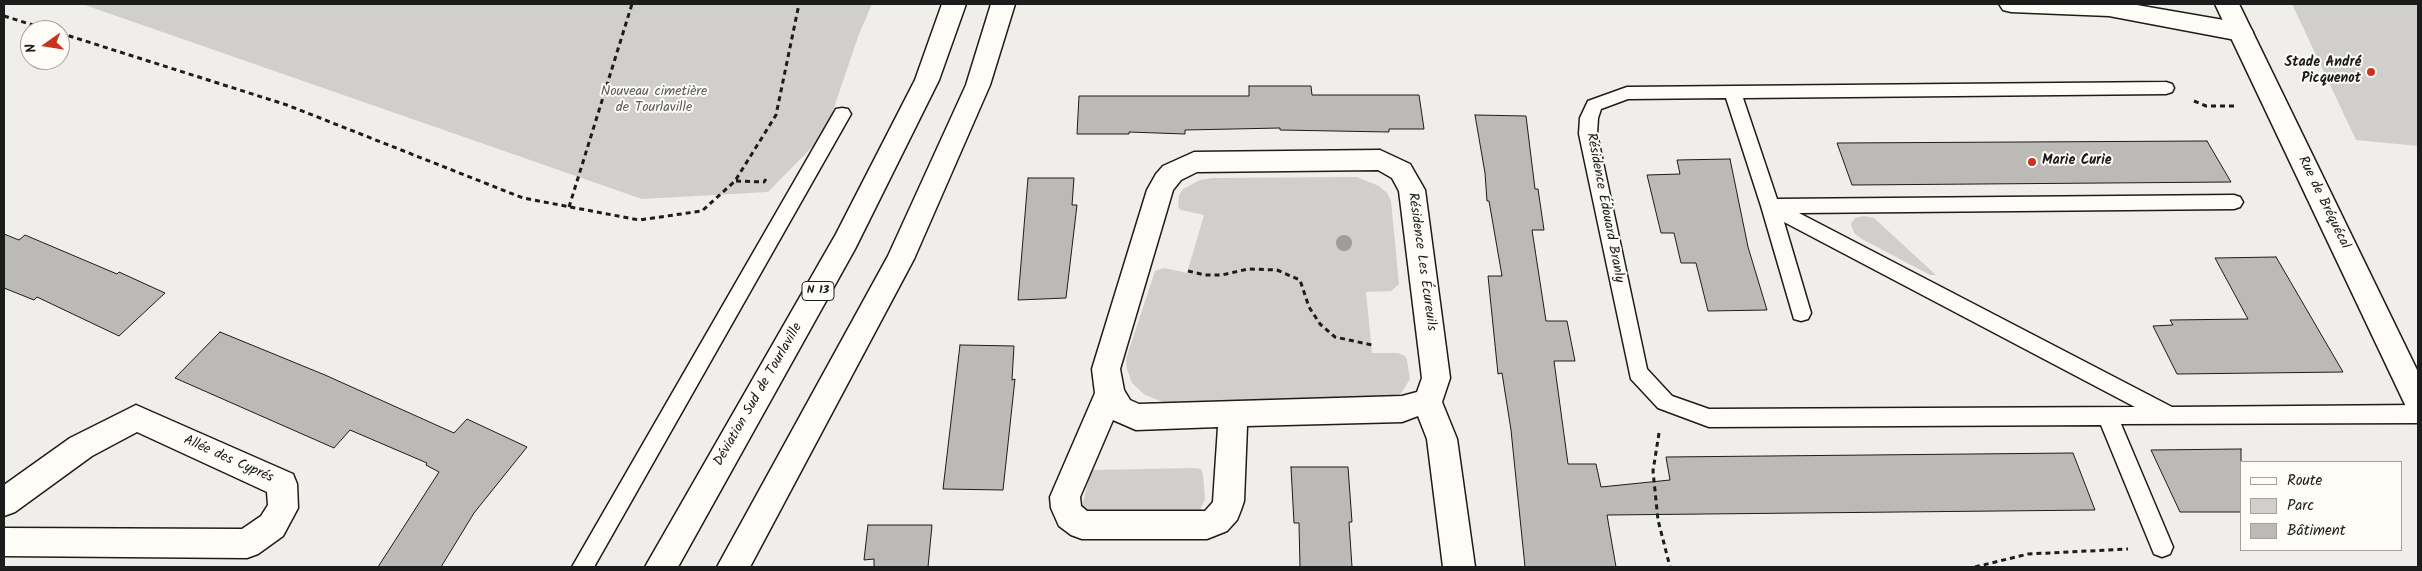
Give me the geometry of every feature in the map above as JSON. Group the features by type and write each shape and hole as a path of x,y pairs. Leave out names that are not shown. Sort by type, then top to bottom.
{"main road":[{"name":"Déviation Sud de Tourlaville","path":"661,567 846,241 927,80 954,4"},
{"path":"733,567 900,259 978,85 1003,4"},
{"path":"2011,4 2109,8 2241,32"},
{"path":"2109,8 2135,4"},
{"name":"Rue de Bréquécal","path":"2227,4 2418,402"},
{"name":"Résidence Les Écureuils","path":"1110,393 1106,369 1160,190 1165,180 1172,173 1194,162 1380,160 1401,171 1412,190 1436,378 1433,390 1427,401"},
{"path":"1110,393 1065,497 1070,516 1082,525 1207,525 1216,521 1226,510 1229,501 1233,414"},
{"path":"1110,393 1120,408 1136,417 1402,409 1427,401 1442,439 1459,567"},
{"name":"Allée des Cyprés","path":"4,502 81,447 136,418 282,484 283,508 272,526 247,544 4,542"}],"lane":[{"name":"Résidence Édouard Branly","path":"1665,402 1638,373 1588,134 1588,118 1594,105 1628,93 2166,88"},
{"path":"1732,92 1770,206 1802,313"},
{"path":"583,567 842,114"},
{"path":"1770,206 2234,202"},
{"path":"1770,206 2171,416"},
{"path":"1665,402 1709,418 2418,414"},
{"path":"2107,416 2162,547"}],"path":[{"path":"569,207 632,4"},
{"path":"70,36 287,105 523,198 638,220 702,211 735,181 776,115 799,4"},
{"path":"4,16 20,21"},
{"path":"2166,88 2206,106 2226,105 2245,108"},
{"path":"1188,271 1205,275 1222,275 1248,269 1277,270 1300,280 1310,307 1320,324 1335,336 1372,345"},
{"path":"1665,402 1652,471 1658,520 1670,567"},
{"path":"1975,567 2028,554 2162,547"}],"green space":[{"name":"Nouveau cimetière de Tourlaville","path":"82,4 872,4 859,34 825,134 768,192 642,199"},
{"name":"Stade André Picquenot","path":"2292,4 2418,4 2418,146 2356,140"},
{"path":"1357,177 1379,186 1387,193 1391,201 1399,284 1391,291 1366,292 1372,353 1398,353 1405,356 1407,360 1410,379 1400,395 1385,400 1163,402 1145,395 1132,383 1126,359 1155,271 1164,268 1187,273 1204,215 1181,210 1178,207 1179,195 1183,189 1200,180 1213,178"},
{"path":"1863,216 1874,218 1936,275 1930,275 1854,233 1851,224 1855,218"},
{"path":"1201,469 1205,499 1200,510 1189,515 1085,511 1082,506 1090,474 1093,470"}],"building":[{"path":"1249,86 1311,86 1312,95 1419,95 1424,129 1389,129 1389,132 1280,130 1280,128 1185,130 1185,134 1129,132 1129,134 1077,134 1079,96 1249,96"},
{"path":"1475,115 1526,116 1535,189 1538,189 1544,230 1532,230 1546,321 1567,321 1575,361 1554,361 1568,464 1596,464 1601,487 1670,480 1666,457 2073,453 2095,510 1607,515 1616,567 1525,567 1511,430 1502,373 1498,374 1488,276 1502,276 1489,201 1487,201 1485,173"},
{"name":"Marie Curie","path":"2207,141 2231,182 1852,185 1837,143"},
{"path":"1730,159 1748,247 1767,310 1708,311 1696,263 1681,263 1674,233 1661,233 1647,175 1680,174 1677,160"},
{"path":"1028,178 1074,178 1072,205 1077,205 1066,298 1018,300"},
{"path":"4,234 19,240 25,235 117,274 119,272 165,293 119,336 37,297 34,300 4,288"},
{"path":"2276,257 2343,372 2177,374 2153,326 2173,325 2170,320 2248,319 2215,258"},
{"path":"220,332 325,375 454,433 467,419 527,447 474,513 441,567 378,567 439,472 426,465 427,463 350,430 334,448 175,378"},
{"path":"960,345 1014,346 1012,380 1015,379 1003,490 943,489"},
{"path":"2241,449 2240,512 2180,512 2151,450"},
{"path":"1291,467 1348,467 1352,522 1349,522 1352,567 1300,567 1299,523 1294,523"},
{"path":"868,525 932,525 928,567 874,567 874,559 864,560"}],"place":[{"name":"Stade André Picquenot","path":"2371,72"},
{"name":"Marie Curie","path":"2032,162"}]}
